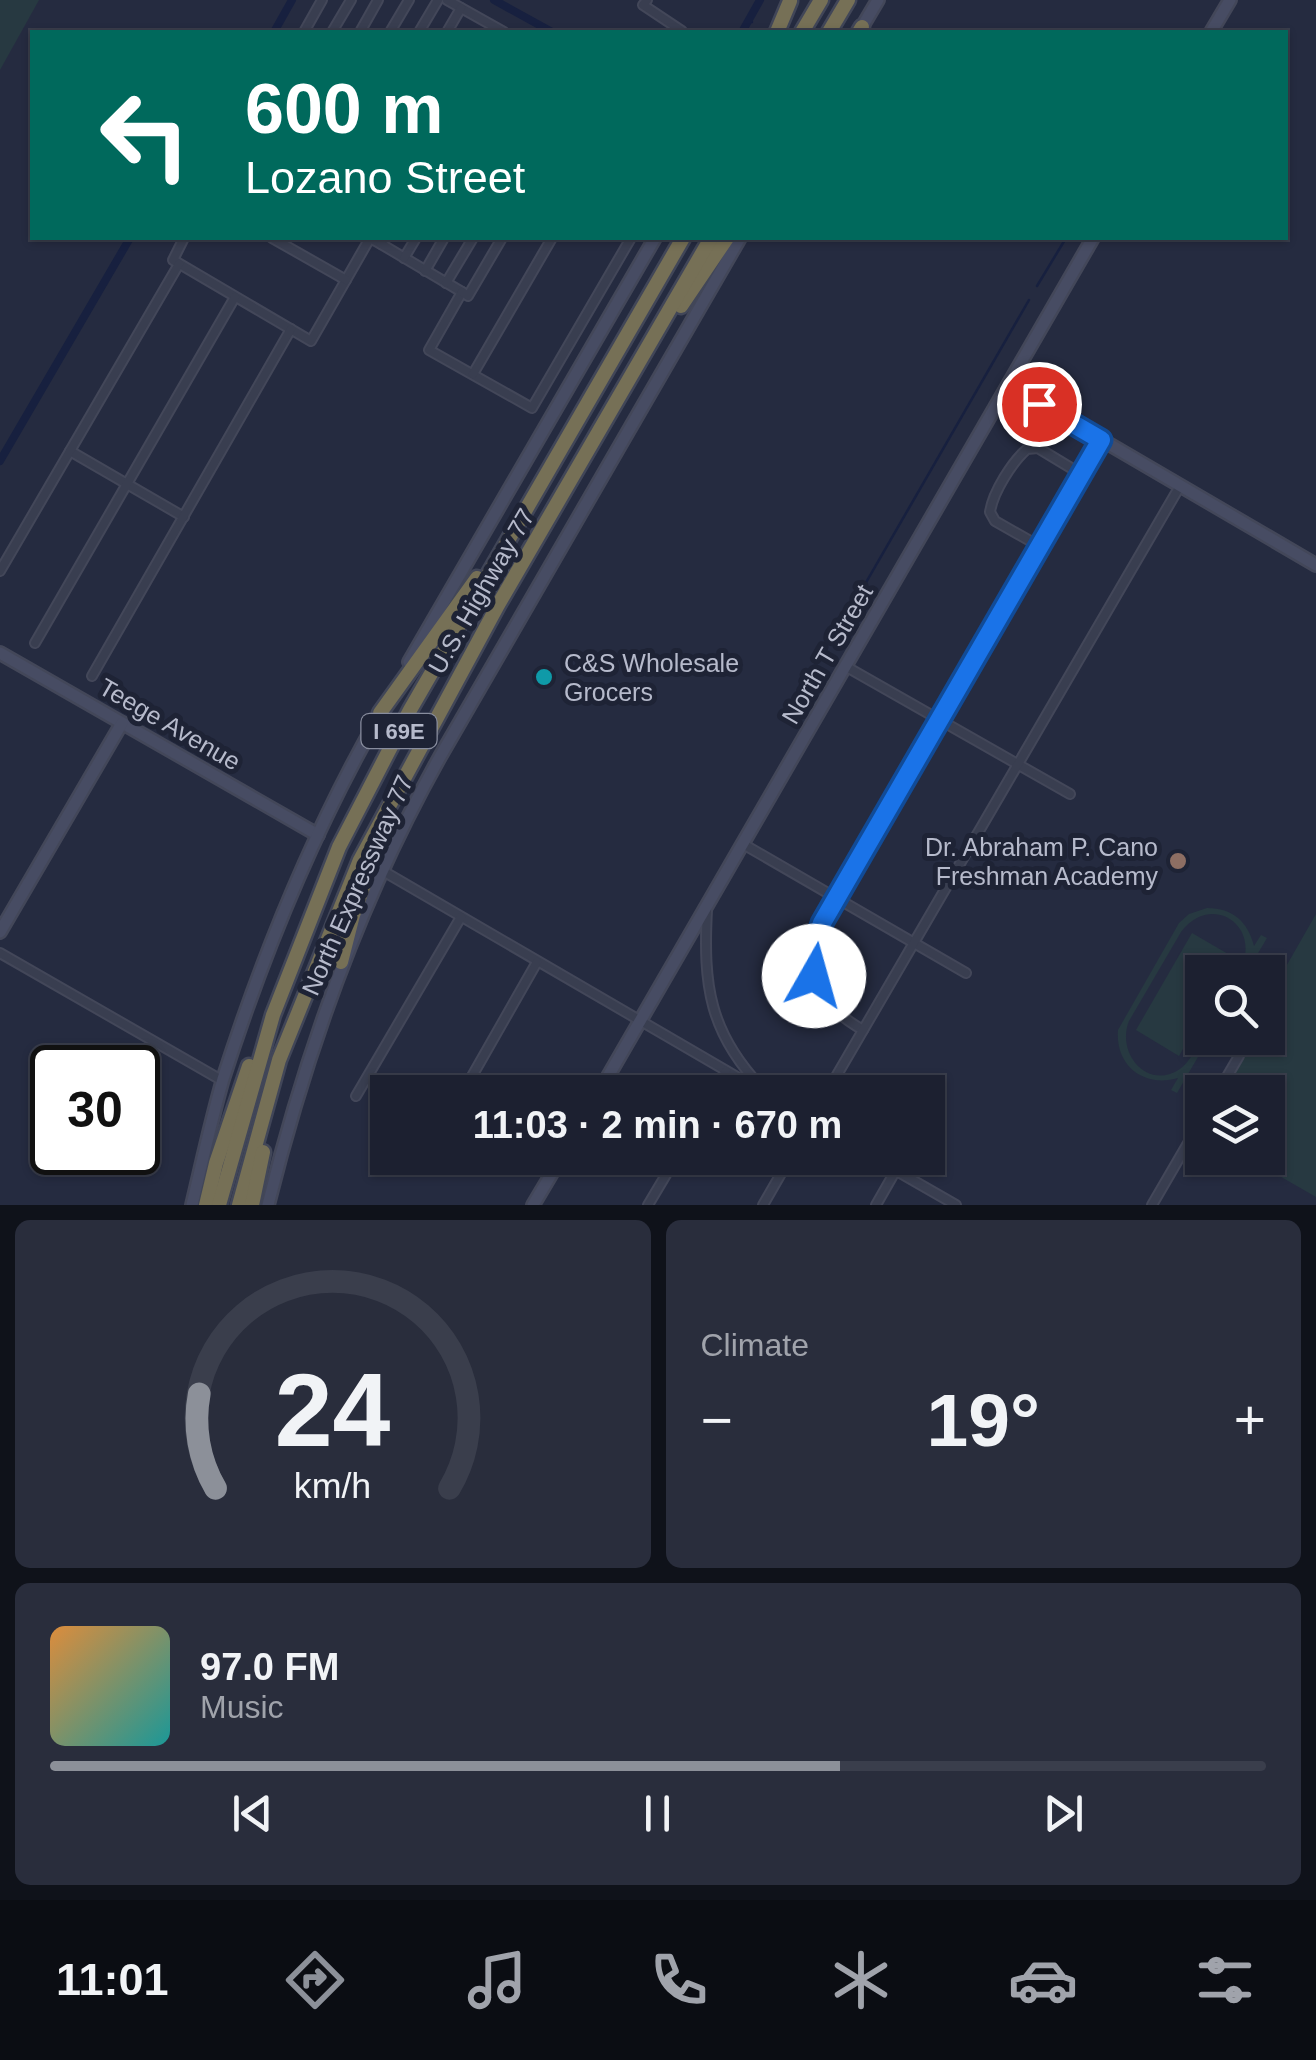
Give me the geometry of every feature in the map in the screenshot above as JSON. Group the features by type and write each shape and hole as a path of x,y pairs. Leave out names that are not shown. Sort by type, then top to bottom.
{"highway":[{"path":"775,30 790,0"},
{"path":"803,30 820,0"},
{"path":"830,30 848,0"},
{"name":"U.S. Highway 77","path":"219,1205 273,1015 339,847 374,776 682,240"},
{"name":"U.S. Highway 77","path":"239,1205 264,1109 290,1034 360,860 405,771 710,240"},
{"path":"613,406 726,240"},
{"path":"380,713 484,568 554,460"},
{"path":"341,962 353,914 405,771"},
{"path":"206,1205 240,1087 273,1015"},
{"path":"252,1205 272,1110 290,1051 290,1034"}],"main road":[{"path":"861,30 878,0"},
{"path":"1212,30 1230,0"},
{"path":"192,1205 223,1081 255,986 318,835 380,713 654,240"},
{"name":"North Expressway 77","path":"268,1205 303,1073 341,962 383,872 436,765 739,240"},
{"name":"North T Street","path":"609,1075 1092,240"},
{"path":"1008,385 1316,565"},
{"name":"Teege Avenue","path":"0,653 318,835"},
{"path":"0,932 122,723"},
{"path":"533,1205 551,1175"}],"street":[{"path":"305,30 322,0"},
{"path":"333,30 350,0"},
{"path":"361,30 378,0"},
{"path":"391,30 409,0"},
{"path":"420,30 438,0"},
{"path":"447,0 500,30"},
{"path":"645,3 679,30"},
{"path":"448,30 462,8"},
{"path":"477,30 483,20"},
{"path":"0,571 176,261 183,240"},
{"path":"276,240 346,280"},
{"path":"176,261 311,341 369,240"},
{"path":"404,258 415,240"},
{"path":"425,270 443,240"},
{"path":"446,283 472,240"},
{"path":"382,241 468,296 501,240"},
{"path":"472,374 551,240"},
{"path":"462,292 429,350 532,408 630,240"},
{"path":"35,642 235,297"},
{"path":"92,676 291,330"},
{"path":"863,1030 830,1006 814,976 815,943 836,898 1101,440"},
{"path":"1039,546 995,521 990,512 992,500 1027,449 1038,448 1081,474"},
{"path":"70,452 184,517"},
{"path":"837,1075 1180,486"},
{"path":"845,666 1070,794"},
{"path":"742,844 966,973"},
{"path":"383,872 733,1075"},
{"path":"707,905 708,992 731,1050 751,1075"},
{"path":"356,1096 460,917"},
{"path":"0,953 223,1081"},
{"path":"473,1075 538,962"},
{"path":"1228,1075 1239,1056"},
{"path":"724,1075 726,1071"},
{"path":"1152,1205 1185,1148"},
{"path":"648,1205 666,1175"},
{"path":"763,1205 780,1175"},
{"path":"876,1205 893,1175"},
{"path":"905,1175 956,1205"}],"shaded area":[{"path":"0,0 39,0 0,70"},
{"path":"1207,908 1224,911 1238,918 1254,946 1261,935 1267,938 1257,955 1245,955 1245,941 1231,920 1207,915 1193,920 1181,932 1129,1021 1127,1045 1137,1065 1146,1072 1168,1075 1180,1069 1192,1055 1199,1055 1177,1093 1171,1090 1178,1078 1143,1077 1127,1064 1118,1043 1118,1030 1179,923 1189,914"},
{"path":"1316,914 1316,1197 1278,1175 1285,1175 1285,1075 1223,1075 1235,1055 1285,1055 1285,968"},
{"path":"1192,933 1230,955 1185,955 1185,1045 1179,1056 1136,1030"}],"waterway":[{"path":"275,30 292,0"},
{"path":"494,0 548,30"},
{"path":"743,30 760,0"},
{"path":"0,461 129,240"},
{"path":"1037,286 1065,240"},
{"path":"838,631 1029,300"}],"place":[{"name":"C&S Wholesale Grocers","path":"544,677"},
{"name":"Dr. Abraham P. Cano Freshman Academy","path":"1178,861"}],"route":[{"path":"814,976 813,949 822,923 1101,440 1039,404"}]}
